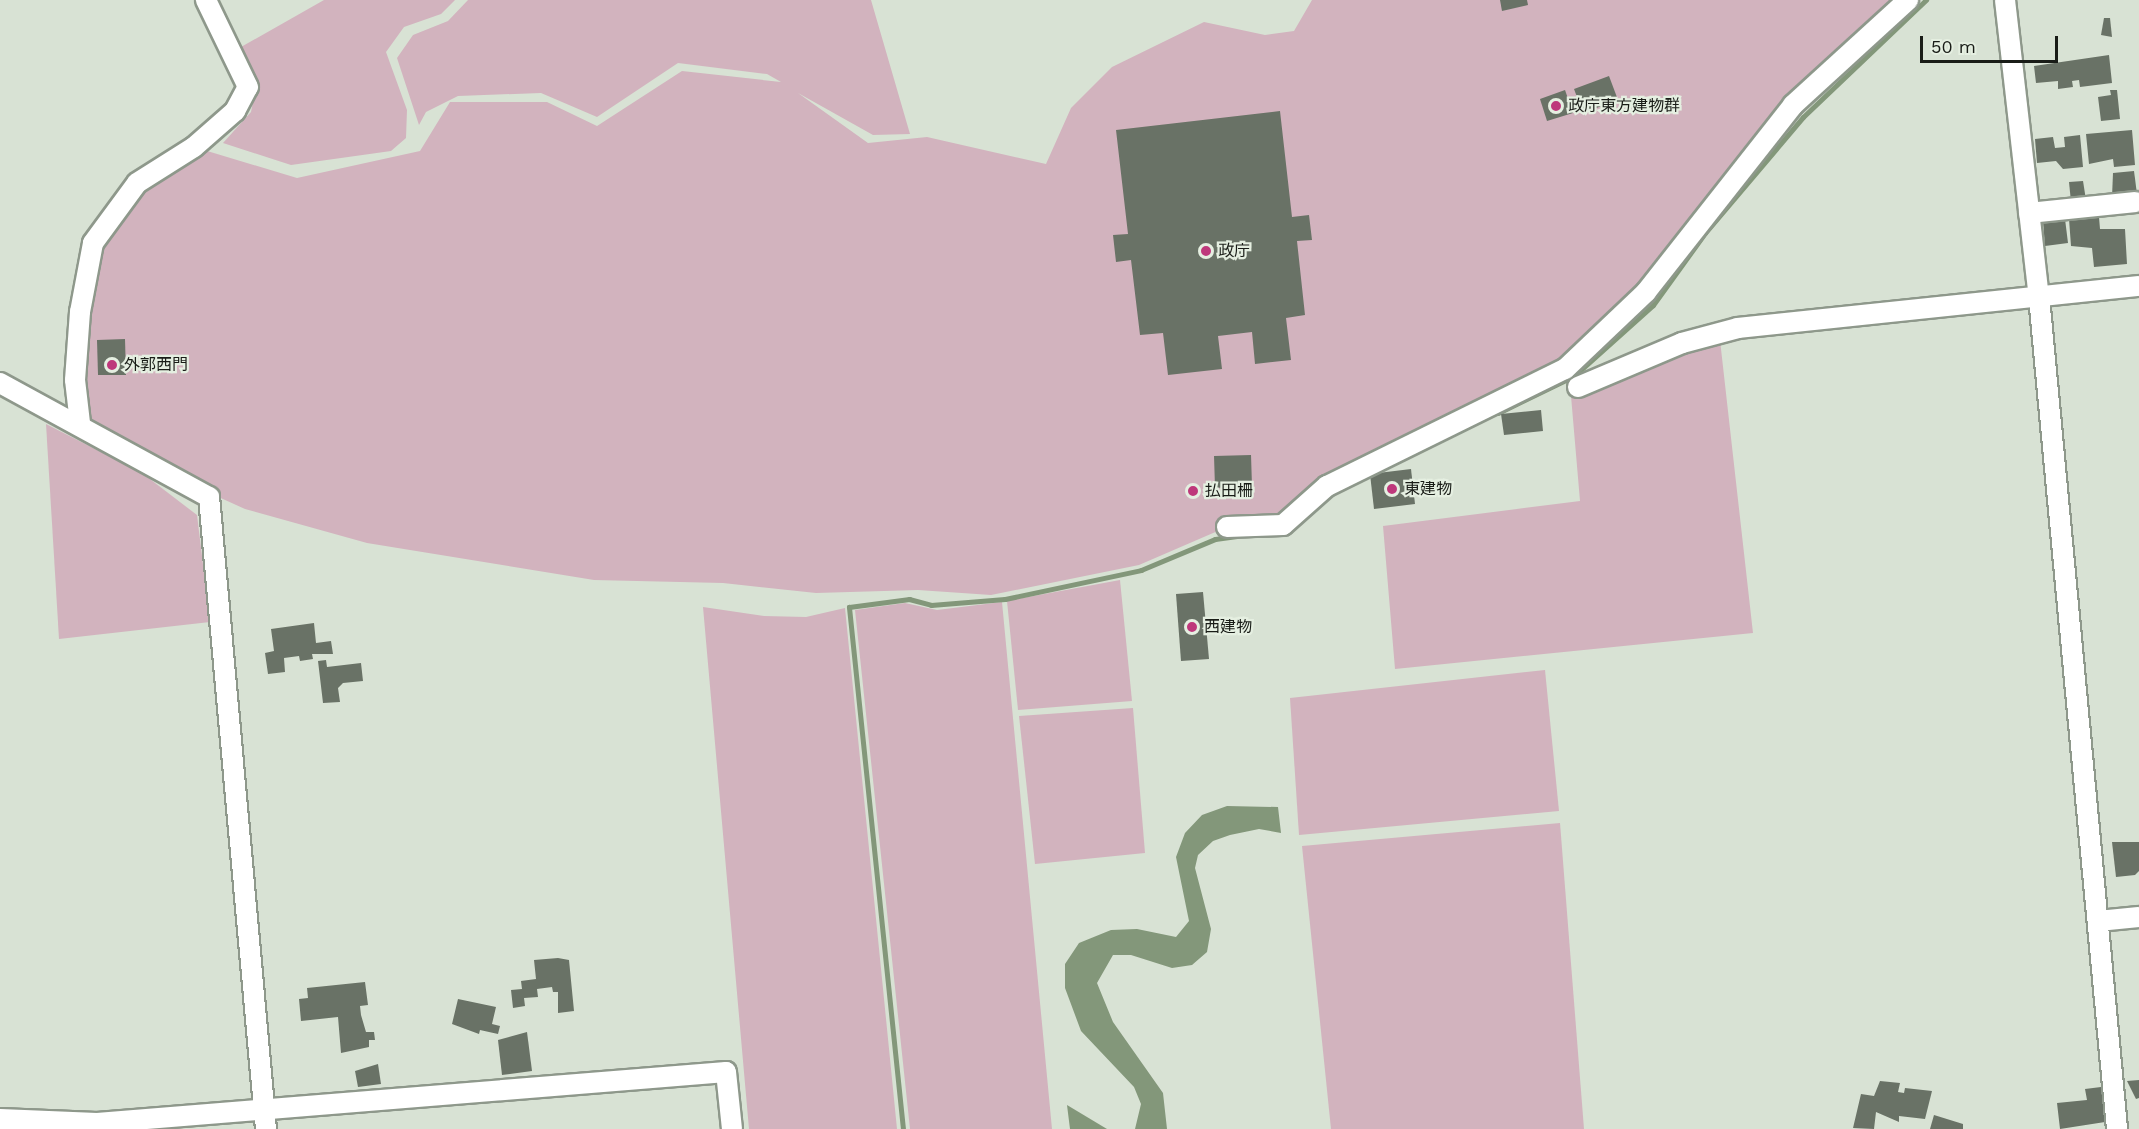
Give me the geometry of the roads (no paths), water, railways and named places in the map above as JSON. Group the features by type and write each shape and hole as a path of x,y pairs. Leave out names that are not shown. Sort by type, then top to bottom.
{"street":[{"path":"80,423 75,380 80,312 93,243 137,183 194,147 235,111 248,87 206,0"},
{"path":"1227,527 1283,525 1327,486 1565,369 1646,292 1793,105 1908,0"},
{"path":"2005,0 2039,297 2117,1129"},
{"path":"2029,213 2135,202"},
{"path":"1578,387 1682,344 1738,328 2139,286"},
{"path":"0,383 80,423 114,447 208,497 266,1129"},
{"path":"2098,921 2139,917"},
{"path":"0,1119 97,1123 726,1072 732,1129"}],"waterway":[{"path":"1498,413 1574,376 1653,305 1705,233 1803,117 1926,0"},
{"path":"903,1129 849,607 909,599 931,605 1005,599 1141,570 1215,539 1237,536"}],"place":[{"name":"政庁東方建物群","path":"1556,106"},
{"name":"政庁","path":"1206,251"},
{"name":"外郭西門","path":"112,365"},
{"name":"東建物","path":"1392,489"},
{"name":"払田柵","path":"1193,491"},
{"name":"西建物","path":"1192,627"}]}
